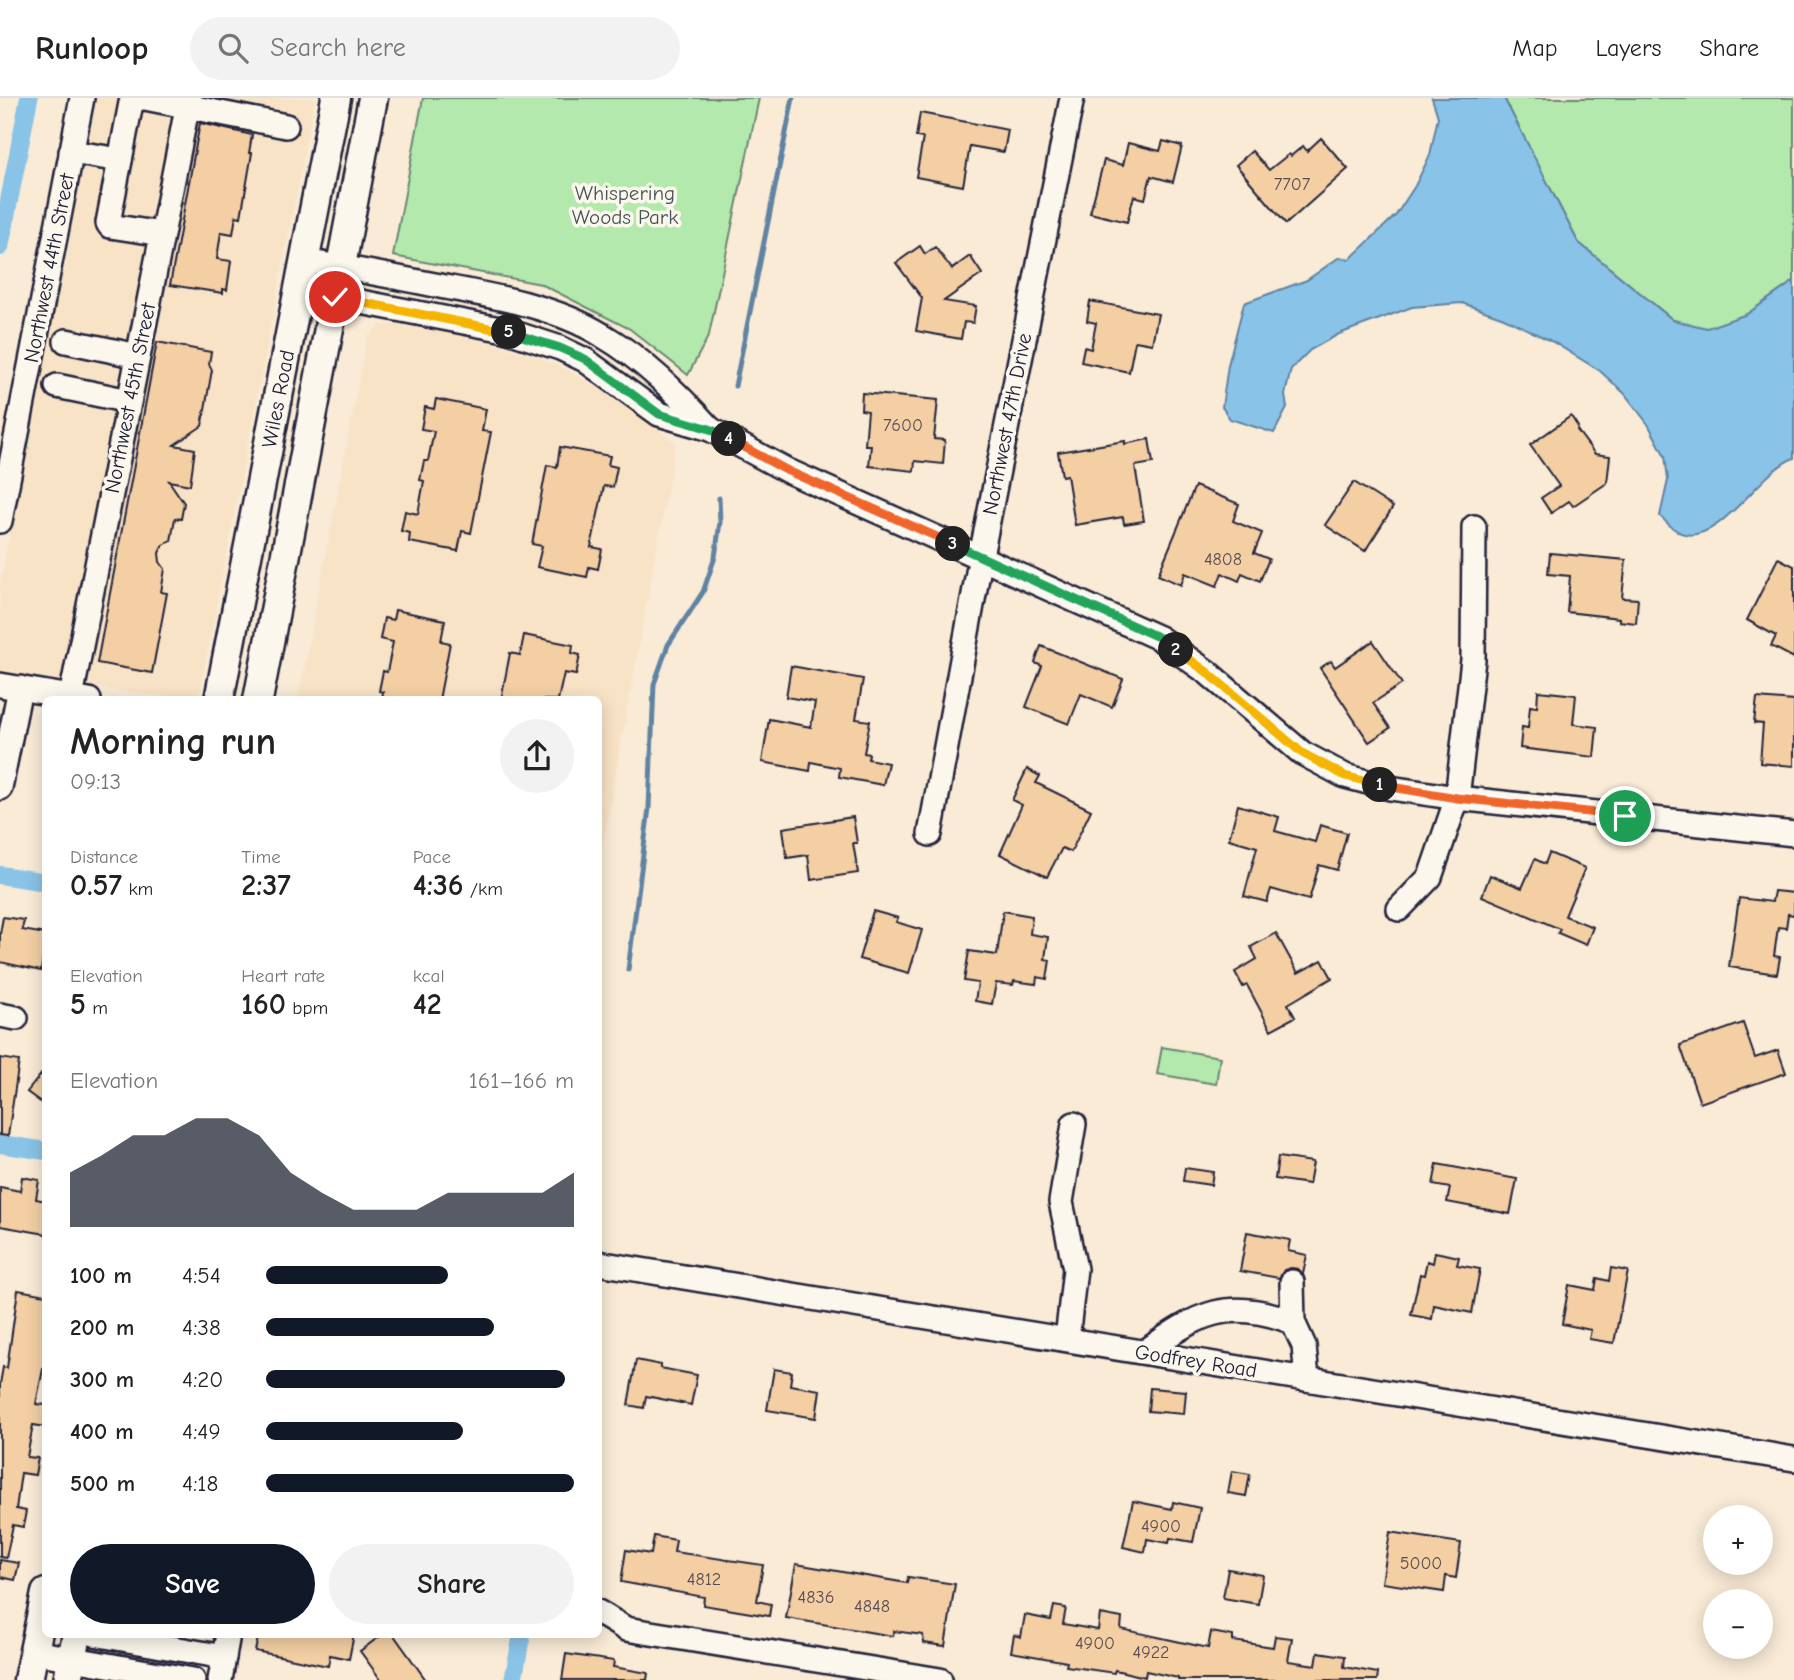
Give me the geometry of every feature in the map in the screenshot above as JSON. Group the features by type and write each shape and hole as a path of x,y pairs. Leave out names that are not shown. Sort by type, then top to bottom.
{"main road":[{"name":"Wiles Road","path":"220,696 336,98"},
{"name":"Wiles Road","path":"259,696 373,98"},
{"path":"29,1680 40,1634"}],"street":[{"name":"Northwest 44th Street","path":"0,521 82,98"},
{"path":"162,234 110,226 108,223 131,103 134,100 145,98 188,103 286,126"},
{"name":"Northwest 47th Drive","path":"930,834 981,556 1072,98"},
{"name":"Northwest 45th Street","path":"80,696 129,401 188,103"},
{"path":"71,152 120,160"},
{"path":"304,261 512,300 572,321 602,334 651,371 677,393 710,429"},
{"path":"437,317 443,286"},
{"path":"299,290 505,330 585,359 659,414 710,429 788,471 1160,638 1207,672 1302,753 1345,776 1390,788 1457,798 1794,834"},
{"path":"560,348 572,321"},
{"path":"66,341 138,356"},
{"path":"57,386 129,401"},
{"path":"1399,909 1430,877 1457,798 1473,660 1474,527"},
{"path":"0,788 10,686 64,696"},
{"path":"1067,1339 1076,1269 1061,1202 1074,1124"},
{"name":"Godfrey Road","path":"602,1264 1794,1459"},
{"path":"1292,1282 1293,1322 1304,1346 1307,1379"},
{"path":"1145,1352 1180,1328 1215,1311 1263,1311 1293,1322"},
{"path":"602,1614 626,1629 888,1676 940,1680"},
{"path":"45,1638 72,1658 182,1678 176,1649"},
{"path":"116,1638 176,1649 222,1669 227,1638"}],"shaded area":[{"path":"94,98 315,98 200,691 194,696 159,696 20,678 0,670 0,583"},
{"path":"380,325 401,325 492,343 538,357 571,372 604,392 676,443 602,849 602,696 299,696 367,337"}],"green space":[{"name":"Whispering Woods Park","path":"423,98 759,98 709,335 688,375 630,329 541,284 393,256"},
{"path":"1504,98 1794,98 1794,281 1747,314 1707,329 1673,320 1578,242"},
{"path":"1162,1047 1220,1057 1216,1084 1157,1074"}],"water":[{"path":"1432,98 1504,98 1578,242 1673,320 1707,328 1747,314 1794,281 1794,458 1781,465 1710,529 1695,534 1681,533 1660,516 1668,480 1665,456 1648,424 1624,393 1600,371 1553,342 1504,318 1462,303 1412,307 1339,334 1310,350 1291,369 1285,395 1287,408 1274,433 1230,419 1222,407 1228,365 1244,303 1307,280 1338,258 1350,259 1396,215 1415,186 1430,155 1438,117"}],"building":[{"path":"920,113 1008,130 1004,152 970,146 963,186 916,177 923,138 916,137"},
{"path":"200,123 252,135 249,153 252,153 241,217 236,216 233,234 221,232 217,259 231,261 227,290 223,289 223,293 170,285"},
{"path":"1321,138 1348,169 1286,224 1236,165 1252,151 1269,170 1303,146 1307,151"},
{"path":"1163,141 1182,146 1173,182 1151,176 1145,199 1134,196 1127,222 1090,213 1104,160 1123,165 1128,143 1160,151"},
{"path":"920,246 925,254 935,247 952,269 970,256 982,274 944,301 976,306 973,323 964,322 961,339 916,331 922,298 896,263"},
{"path":"1090,301 1158,314 1152,344 1135,341 1129,372 1081,362 1084,347 1091,349 1096,323 1087,321"},
{"path":"157,342 211,352 209,364 212,370 202,426 174,445 195,449 190,485 169,481 184,503 181,519 175,518 171,541 163,545 159,553 160,562 165,569 161,592 167,593 152,673 97,663"},
{"path":"862,393 938,400 934,439 945,440 943,464 915,461 914,471 869,466 871,445 865,445 868,411 861,410"},
{"path":"436,399 486,409 482,431 491,432 471,533 462,531 458,551 409,542 410,533 401,531 405,511 418,514 424,481 420,480 424,461 428,461 434,431 421,429 425,407 434,409"},
{"path":"1571,416 1578,427 1577,430 1595,454 1610,456 1607,483 1573,506 1569,501 1551,513 1541,498 1559,486 1530,445"},
{"path":"1149,439 1153,463 1135,466 1144,521 1124,524 1123,517 1075,525 1067,475 1062,476 1058,452"},
{"path":"560,447 610,456 608,465 617,467 613,487 604,486 591,547 602,549 598,569 589,567 587,577 537,567 542,546 532,544 547,465 557,467"},
{"path":"1354,482 1393,507 1365,551 1325,525"},
{"path":"1195,486 1239,504 1233,521 1262,533 1254,553 1269,559 1260,581 1242,573 1239,581 1222,573 1217,586 1185,573 1181,585 1158,575"},
{"path":"1550,553 1626,560 1622,598 1638,599 1636,623 1619,621 1619,618 1567,612 1570,576 1548,574"},
{"path":"1778,558 1794,566 1794,658 1771,646 1776,636 1747,620"},
{"path":"395,610 445,620 441,641 450,643 440,696 382,696 383,692 379,691 383,671 387,672 393,642 380,639 384,618 393,620"},
{"path":"524,635 573,645 572,653 580,655 576,675 564,673 559,696 502,696 510,653 520,655"},
{"path":"1373,641 1402,684 1373,703 1390,728 1369,742 1320,668 1331,661 1335,667"},
{"path":"1041,646 1123,679 1112,707 1081,694 1069,724 1026,707 1042,666 1035,663"},
{"path":"791,666 863,679 856,719 870,721 864,753 869,754 868,759 888,763 883,785 839,777 840,768 811,762 810,771 762,762 769,719 811,727 815,702 786,697"},
{"path":"1538,691 1576,695 1573,724 1597,727 1594,757 1520,748 1522,727 1528,728 1530,706 1537,707"},
{"path":"1757,698 1794,701 1794,766 1760,763 1763,724 1754,723"},
{"path":"1027,769 1040,776 1036,783 1091,810 1071,852 1062,848 1047,877 1000,854 1022,805 1012,800"},
{"path":"1238,805 1279,817 1275,831 1315,842 1320,825 1347,833 1337,870 1319,865 1309,900 1271,889 1267,902 1244,896 1257,847 1229,839"},
{"path":"853,817 857,843 853,843 858,873 811,880 808,855 787,858 783,828"},
{"path":"1549,853 1585,868 1565,916 1593,927 1586,945 1558,933 1560,929 1482,896 1490,875 1522,888 1535,859 1545,864"},
{"path":"1774,891 1794,893 1794,915 1788,914 1786,928 1778,927 1774,956 1780,957 1777,974 1729,967 1739,898 1772,902"},
{"path":"873,911 898,918 896,922 922,930 909,973 859,959"},
{"path":"1003,911 1032,916 1030,934 1048,937 1045,959 1050,960 1047,979 1037,977 1036,984 1014,981 1013,985 996,983 992,1004 975,1001 978,983 964,981 969,951 997,955"},
{"path":"3,917 24,920 22,930 42,933 41,971 0,962"},
{"path":"1276,933 1298,973 1322,960 1332,978 1288,1004 1295,1017 1271,1030 1247,985 1243,987 1235,972 1257,959 1251,947"},
{"path":"1743,1023 1755,1058 1778,1050 1786,1073 1700,1103 1680,1045"},
{"path":"0,1058 19,1061 8,1136 0,1135"},
{"path":"42,1073 42,1103 27,1092"},
{"path":"1278,1157 1313,1162 1309,1184 1275,1179"},
{"path":"1437,1164 1517,1179 1510,1214 1447,1202 1450,1188 1433,1185"},
{"path":"1185,1168 1213,1172 1211,1185 1183,1181"},
{"path":"22,1177 39,1180 36,1199 42,1200 42,1233 0,1226 0,1187 20,1191"},
{"path":"1247,1232 1290,1240 1288,1251 1307,1255 1303,1274 1298,1269 1291,1268 1284,1270 1279,1278 1240,1271"},
{"path":"1435,1252 1459,1257 1457,1265 1480,1269 1472,1313 1434,1305 1432,1319 1411,1315 1420,1274 1424,1275 1427,1261 1433,1263"},
{"path":"1611,1268 1628,1271 1614,1343 1589,1339 1591,1330 1562,1324 1569,1285 1595,1290 1597,1278 1609,1281"},
{"path":"18,1290 42,1294 42,1374 36,1404 42,1405 42,1426 33,1425 27,1457 38,1458 35,1475 21,1473 16,1509 26,1511 23,1527 13,1525 6,1558 0,1557 0,1384 3,1367 7,1368"},
{"path":"636,1360 697,1375 691,1405 646,1396 644,1408 628,1405"},
{"path":"774,1369 792,1372 790,1385 820,1390 816,1418 767,1410"},
{"path":"1150,1388 1186,1391 1184,1414 1148,1411"},
{"path":"1232,1471 1250,1474 1246,1496 1228,1493"},
{"path":"1133,1501 1172,1509 1173,1502 1200,1508 1193,1542 1170,1538 1169,1543 1147,1539 1145,1552 1123,1547"},
{"path":"1390,1532 1461,1543 1456,1578 1446,1576 1444,1592 1382,1583"},
{"path":"654,1536 676,1540 674,1552 763,1565 757,1601 771,1604 769,1616 703,1605 704,1597 621,1582 626,1550 651,1554"},
{"path":"0,1560 19,1563 15,1580 0,1577"},
{"path":"796,1564 907,1583 908,1577 955,1584 945,1646 924,1643 923,1635 894,1631 893,1636 786,1618"},
{"path":"1228,1569 1263,1575 1258,1604 1223,1598"},
{"path":"1054,1606 1066,1608 1063,1624 1098,1630 1100,1614 1122,1618 1121,1629 1208,1648 1211,1632 1233,1636 1233,1641 1273,1647 1275,1636 1292,1638 1288,1661 1316,1665 1318,1652 1345,1656 1344,1667 1378,1673 1377,1680 1178,1680 1146,1671 1145,1677 1115,1670 1114,1673 1066,1666 1067,1662 1011,1652 1014,1635 1021,1637 1025,1615 1051,1620"},
{"path":"258,1638 353,1638 349,1659 330,1655 328,1666 255,1651"},
{"path":"378,1638 396,1638 426,1680 381,1680 360,1651"},
{"path":"566,1654 614,1661 613,1667 648,1673 647,1680 562,1680"}],"waterway":[{"path":"0,247 29,98"},
{"path":"735,386 793,98"},
{"path":"628,970 649,808 654,684 668,645 703,592 715,557 720,522 719,498"},
{"path":"0,875 42,881"},
{"path":"0,1144 42,1150"},
{"path":"513,1680 521,1640"}],"route":[{"path":"335,297 505,330 585,359 659,414 710,429 788,471 1160,638 1207,672 1302,753 1345,776 1390,788 1457,798 1625,816"}]}
